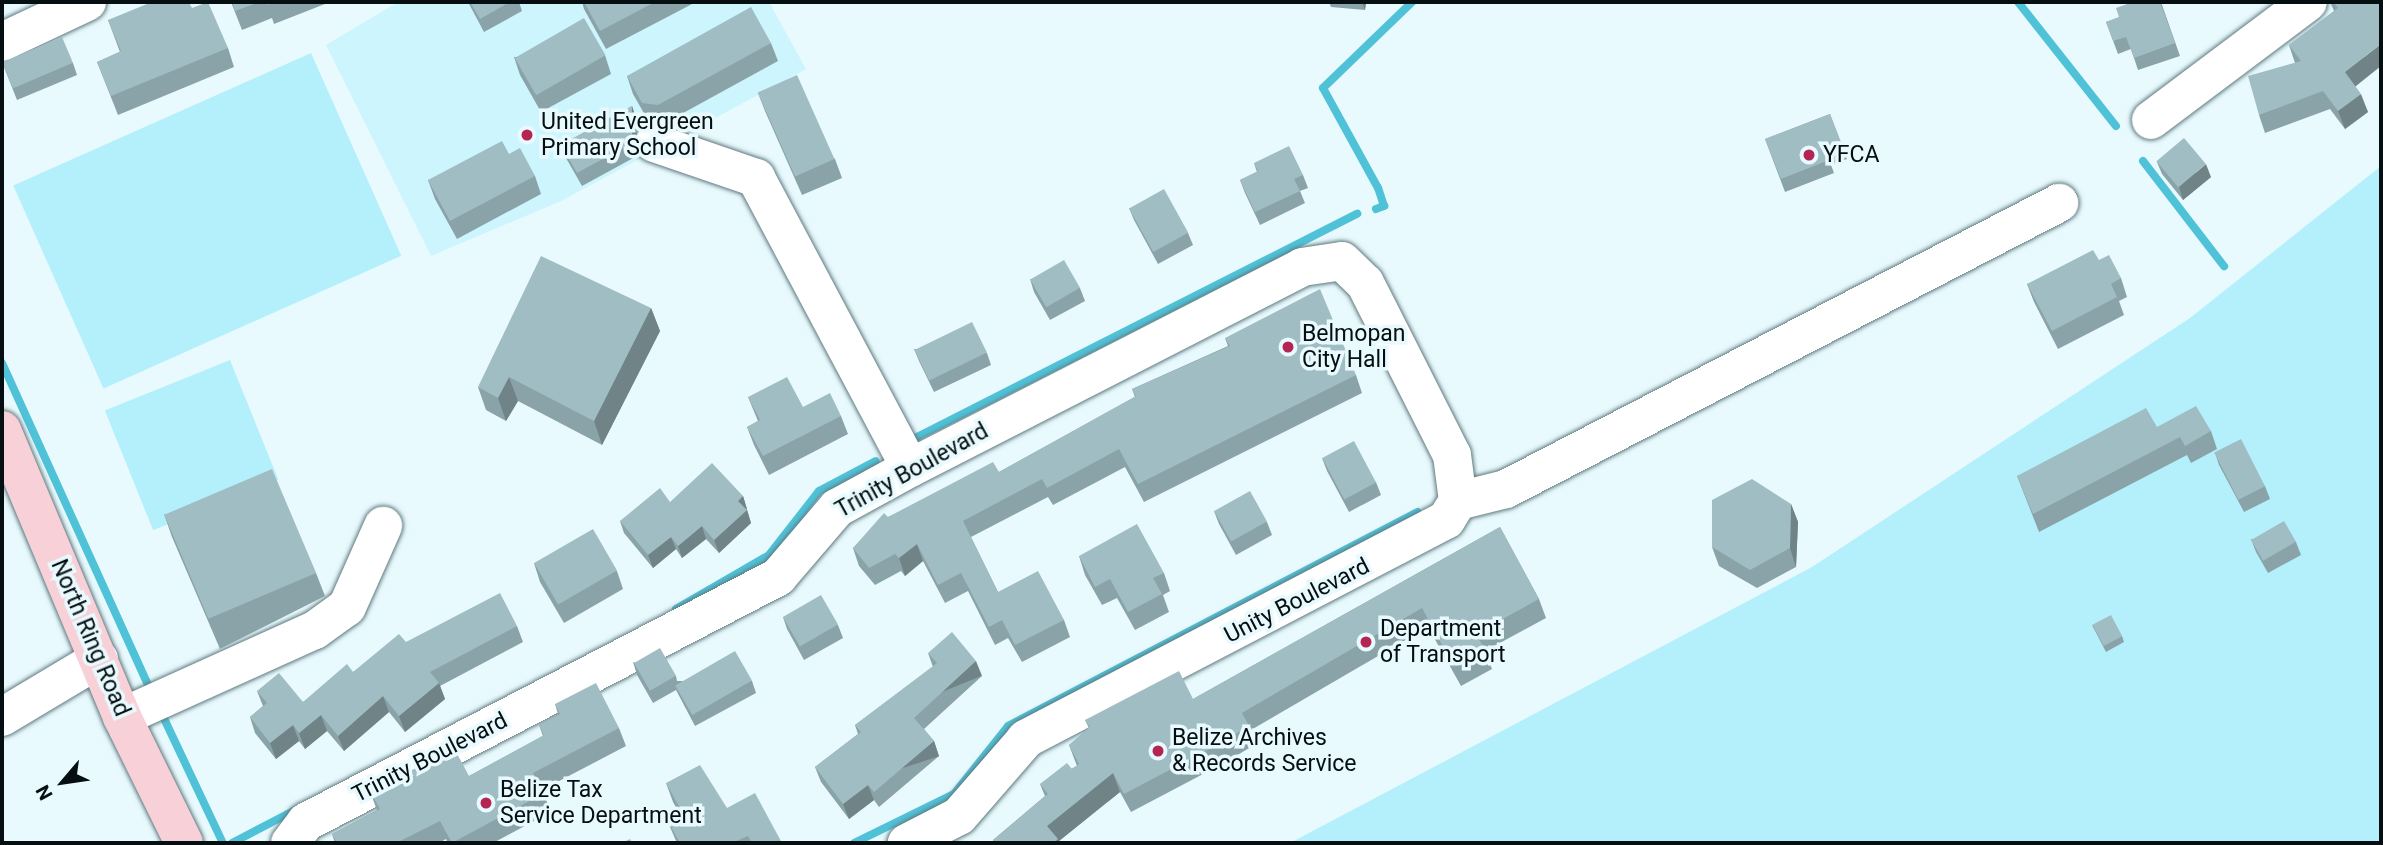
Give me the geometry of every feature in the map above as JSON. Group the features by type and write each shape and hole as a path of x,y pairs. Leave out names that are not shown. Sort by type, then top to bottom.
{"main road":[{"name":"North Ring Road","path":"2,430 122,717 184,843"}],"street":[{"path":"2,41 87,2"},
{"path":"2151,120 2308,2"},
{"path":"654,143 756,178 909,468"},
{"path":"1458,501 1506,489 2059,203"},
{"name":"Trinity Boulevard","path":"290,843 306,822 778,577 837,508 909,468 1302,267 1342,261 1365,283 1452,455 1458,501"},
{"name":"Unity Boulevard","path":"907,843 959,816 1026,739 1431,533 1458,501"},
{"path":"122,717 315,631 347,607 383,526"},
{"path":"2,717 99,659"}],"shaded area":[{"name":"United Evergreen Primary School","path":"398,2 769,2 806,69 561,201 431,256 326,45"},
{"path":"311,53 401,256 103,388 13,186"},
{"path":"2381,166 2381,843 1290,843 1812,567 2190,318"},
{"path":"230,360 278,480 153,530 105,411"}],"building":[{"path":"146,2 189,2 192,8 208,2 228,48 111,96 97,62 121,51 108,20 147,4"},
{"path":"232,2 260,2 235,11"},
{"path":"470,2 510,2 480,19"},
{"path":"584,2 655,2 600,31"},
{"path":"2133,2 2160,2 2175,43 2134,58 2126,37 2113,41 2106,22 2119,17 2116,8"},
{"path":"2333,2 2381,2 2381,44 2345,72 2361,94 2338,111 2323,91 2259,115 2248,76 2301,61 2289,45 2338,8"},
{"path":"751,7 771,43 658,105 642,103 627,76"},
{"path":"584,18 606,55 536,95 515,58"},
{"path":"62,37 73,63 13,88 2,62"},
{"path":"797,75 834,159 795,177 758,92"},
{"path":"632,106 632,143 577,173 561,145"},
{"name":"YFCA","path":"1830,114 1843,147 1827,153 1829,160 1781,179 1765,139"},
{"path":"2184,138 2206,164 2178,187 2156,161"},
{"path":"502,141 509,154 520,148 535,176 450,221 428,180"},
{"path":"1289,146 1303,175 1294,179 1300,191 1255,212 1240,180 1258,171 1254,163"},
{"path":"1164,189 1188,233 1153,252 1129,208"},
{"path":"2093,250 2099,260 2109,255 2121,278 2111,284 2117,297 2052,331 2027,284"},
{"path":"541,256 651,308 594,421 509,377 498,398 478,387"},
{"path":"1064,260 1080,288 1046,307 1030,280"},
{"path":"1320,289 1356,375 1138,484 1119,449 1047,488 1042,479 963,521 998,592 1038,571 1064,620 1015,645 1002,620 989,627 961,573 938,585 917,544 899,558 895,554 869,568 853,548 884,513 888,517 993,462 999,472 1136,396 1132,389 1230,346 1225,338"},
{"path":"972,322 987,353 929,381 914,350"},
{"path":"787,377 803,407 830,393 841,416 763,456 747,427 760,420 748,397"},
{"path":"2196,406 2211,431 2185,446 2180,437 2033,514 2017,476 2146,408 2157,427"},
{"path":"2241,439 2265,486 2238,500 2214,453"},
{"path":"1354,441 1376,482 1344,499 1322,458"},
{"path":"712,463 743,496 738,501 747,510 714,540 702,526 678,546 671,537 648,555 620,521 660,488 670,502"},
{"path":"272,469 316,573 208,619 164,515"},
{"path":"1752,479 1791,504 1790,548 1750,570 1712,547 1712,500"},
{"path":"1250,491 1267,522 1231,541 1214,511"},
{"path":"2284,521 2296,542 2263,561 2251,540"},
{"path":"1137,524 1164,573 1153,578 1162,594 1128,612 1110,579 1095,587 1079,556"},
{"path":"1500,527 1539,599 1476,634 1485,650 1454,667 1422,608 1242,713 1249,726 1217,745 1124,794 1113,773 1047,826 1058,839 1053,843 995,843 993,840 1048,794 1040,784 1067,763 1072,769 1079,764 1069,745 1090,727 1085,720 1179,671 1193,699"},
{"path":"593,529 617,571 558,605 534,563"},
{"path":"500,593 517,626 430,672 439,683 399,716 383,696 338,736 321,715 299,733 293,725 270,743 250,717 267,703 257,691 279,673 303,702 347,664 353,672 399,634 406,642"},
{"path":"821,595 838,624 800,646 783,617"},
{"path":"2111,615 2122,636 2104,646 2092,625"},
{"path":"952,632 976,661 914,718 934,741 874,792 868,785 843,804 815,767 861,732 855,725 937,663 928,653"},
{"path":"660,648 676,676 650,691 634,663"},
{"path":"735,651 752,680 692,715 675,686"},
{"path":"596,683 619,728 533,773 544,793 452,843 440,821 396,843 337,843 332,834 380,809 370,792 454,748 469,776 544,735 539,725 560,714 555,704"},
{"path":"700,765 727,808 755,793 782,843 752,843 748,836 732,843 680,843 666,818 681,810 666,783"}],"waterway":[{"path":"1376,209 1384,206 1378,188 1323,88 1412,2"},
{"path":"2018,2 2116,126"},
{"path":"2143,161 2224,266"},
{"path":"915,438 1357,214"},
{"path":"2,363 151,692"},
{"path":"676,609 769,555 819,491 876,461"},
{"path":"854,843 954,794 1008,726 1417,512"},
{"path":"160,710 223,843"},
{"path":"232,843 297,809"}],"place":[{"name":"United Evergreen Primary School","path":"527,135"},
{"name":"YFCA","path":"1809,155"},
{"name":"Belmopan City Hall","path":"1288,347"},
{"name":"Department of Transport","path":"1366,642"},
{"name":"Belize Archives & Records Service","path":"1158,751"},
{"name":"Belize Tax Service Department","path":"486,803"}]}
